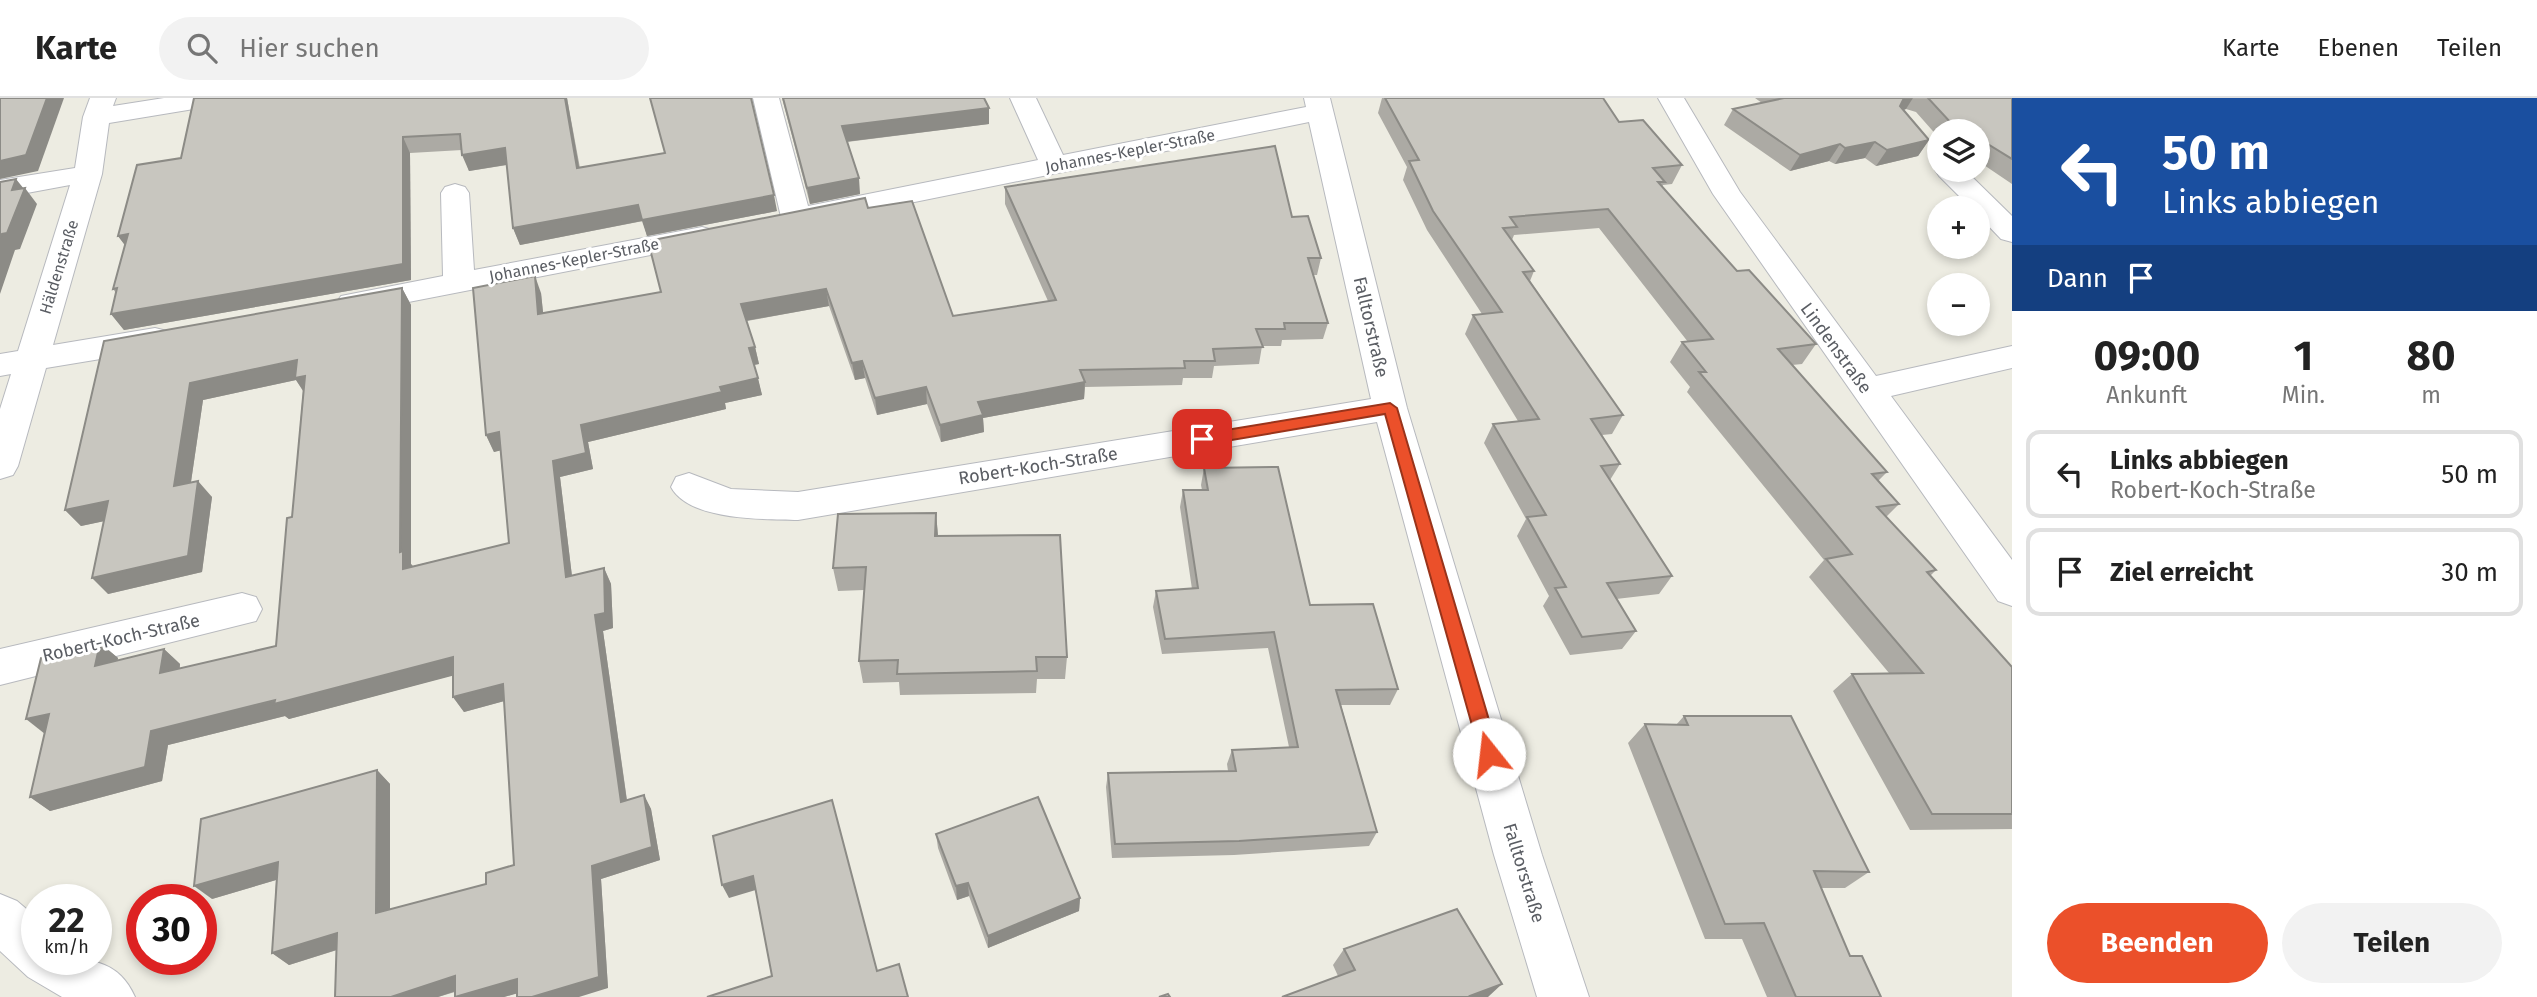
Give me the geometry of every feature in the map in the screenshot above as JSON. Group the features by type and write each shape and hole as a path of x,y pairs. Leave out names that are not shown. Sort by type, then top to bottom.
{"street":[{"path":"100,107 212,98"},
{"name":"Johannes-Kepler-Straße","path":"766,98 782,220 1054,166 1319,105"},
{"path":"1023,98 1054,166"},
{"name":"Lindenstraße","path":"1671,98 1727,194 2012,590"},
{"name":"Falltorstraße","path":"1319,105 1390,408 1518,855 1563,997"},
{"name":"Häldenstraße","path":"0,466 15,362 88,174 100,107"},
{"path":"0,189 88,174"},
{"path":"1962,182 2012,233"},
{"path":"455,193 459,283"},
{"name":"Johannes-Kepler-Straße","path":"327,307 728,230"},
{"path":"15,362 181,334"},
{"path":"1867,390 2012,357"},
{"name":"Robert-Koch-Straße","path":"689,487 727,503 798,506 1390,408"},
{"name":"Robert-Koch-Straße","path":"0,667 242,609"},
{"path":"0,918 21,937"},
{"path":"73,975 109,997"}],"building":[{"path":"0,98 47,98 26,155 0,161"},
{"path":"194,98 565,98 577,168 665,153 650,98 751,98 774,195 642,220 638,205 513,228 505,148 462,155 460,134 403,137 403,264 111,314 117,288 113,289 128,234 118,236 137,165 181,158"},
{"path":"783,98 984,98 989,108 842,126 859,178 807,188"},
{"path":"1385,98 1603,98 1619,122 1643,120 1682,165 1653,168 1665,182 1658,182 1737,271 1749,270 1816,344 1778,349 1887,472 1872,474 1899,504 1877,507 1936,570 1927,572 2012,667 2012,814 1932,814 1852,674 1923,673 1826,559 1852,554 1699,372 1706,372 1682,342 1713,339 1608,209 1510,217 1517,227 1503,228 1534,271 1523,272 1623,415 1591,419 1620,464 1601,466 1672,576 1607,583 1636,631 1582,637 1555,588 1566,587 1527,517 1546,515 1493,424 1539,419 1473,315 1502,312 1433,211 1409,161 1419,160"},
{"path":"1784,98 1904,98 1900,106 1927,140 1887,150 1875,142 1845,148 1840,144 1800,155 1733,109"},
{"path":"1928,98 2012,98 2012,159 1990,145 1990,119 1947,119"},
{"path":"1275,146 1292,217 1308,216 1321,258 1308,258 1328,323 1284,323 1285,329 1256,329 1263,347 1213,349 1215,361 1184,361 1185,368 1080,370 1085,382 978,402 983,415 940,425 926,387 875,398 862,361 852,363 826,289 741,304 755,347 749,348 758,378 720,387 722,392 581,425 586,453 553,461 566,577 604,568 605,613 595,615 621,802 644,795 652,847 592,866 599,977 532,997 517,997 517,979 455,997 455,976 391,997 335,997 337,933 272,953 278,862 194,884 201,819 377,770 376,913 486,884 486,873 514,865 503,684 453,697 453,657 274,704 275,700 151,731 145,767 30,797 49,714 26,719 41,658 100,643 95,666 164,649 160,673 276,646 287,518 292,517 305,376 295,378 297,360 190,383 174,486 198,481 188,556 92,578 108,501 65,510 104,341 402,288 400,552 403,551 403,569 509,543 499,432 486,435 473,288 535,276 538,314 661,292 648,241 865,198 868,208 912,201 953,316 1056,300 1005,187"},
{"path":"16,179 12,190 25,188 7,233 0,238 0,182"},
{"path":"1278,467 1310,605 1373,604 1398,689 1336,690 1377,832 1239,841 1115,844 1108,773 1236,771 1232,750 1298,747 1274,632 1165,639 1156,591 1198,588 1183,490 1208,490 1204,468"},
{"path":"936,513 935,536 1060,535 1067,657 1036,657 1037,671 897,674 898,660 859,661 866,567 833,568 838,514"},
{"path":"1684,716 1791,716 1869,872 1814,871 1850,956 1862,956 1881,997 1796,997 1764,923 1725,924 1645,724 1688,725"},
{"path":"1038,797 1080,898 988,936 968,883 956,886 936,834"},
{"path":"832,800 877,971 899,964 908,997 707,997 772,976 753,876 722,885 713,836"},
{"path":"1457,909 1502,984 1471,997 1282,997 1355,970 1344,949"}],"route":[{"path":"1202,439 1390,408 1489,754"}]}
